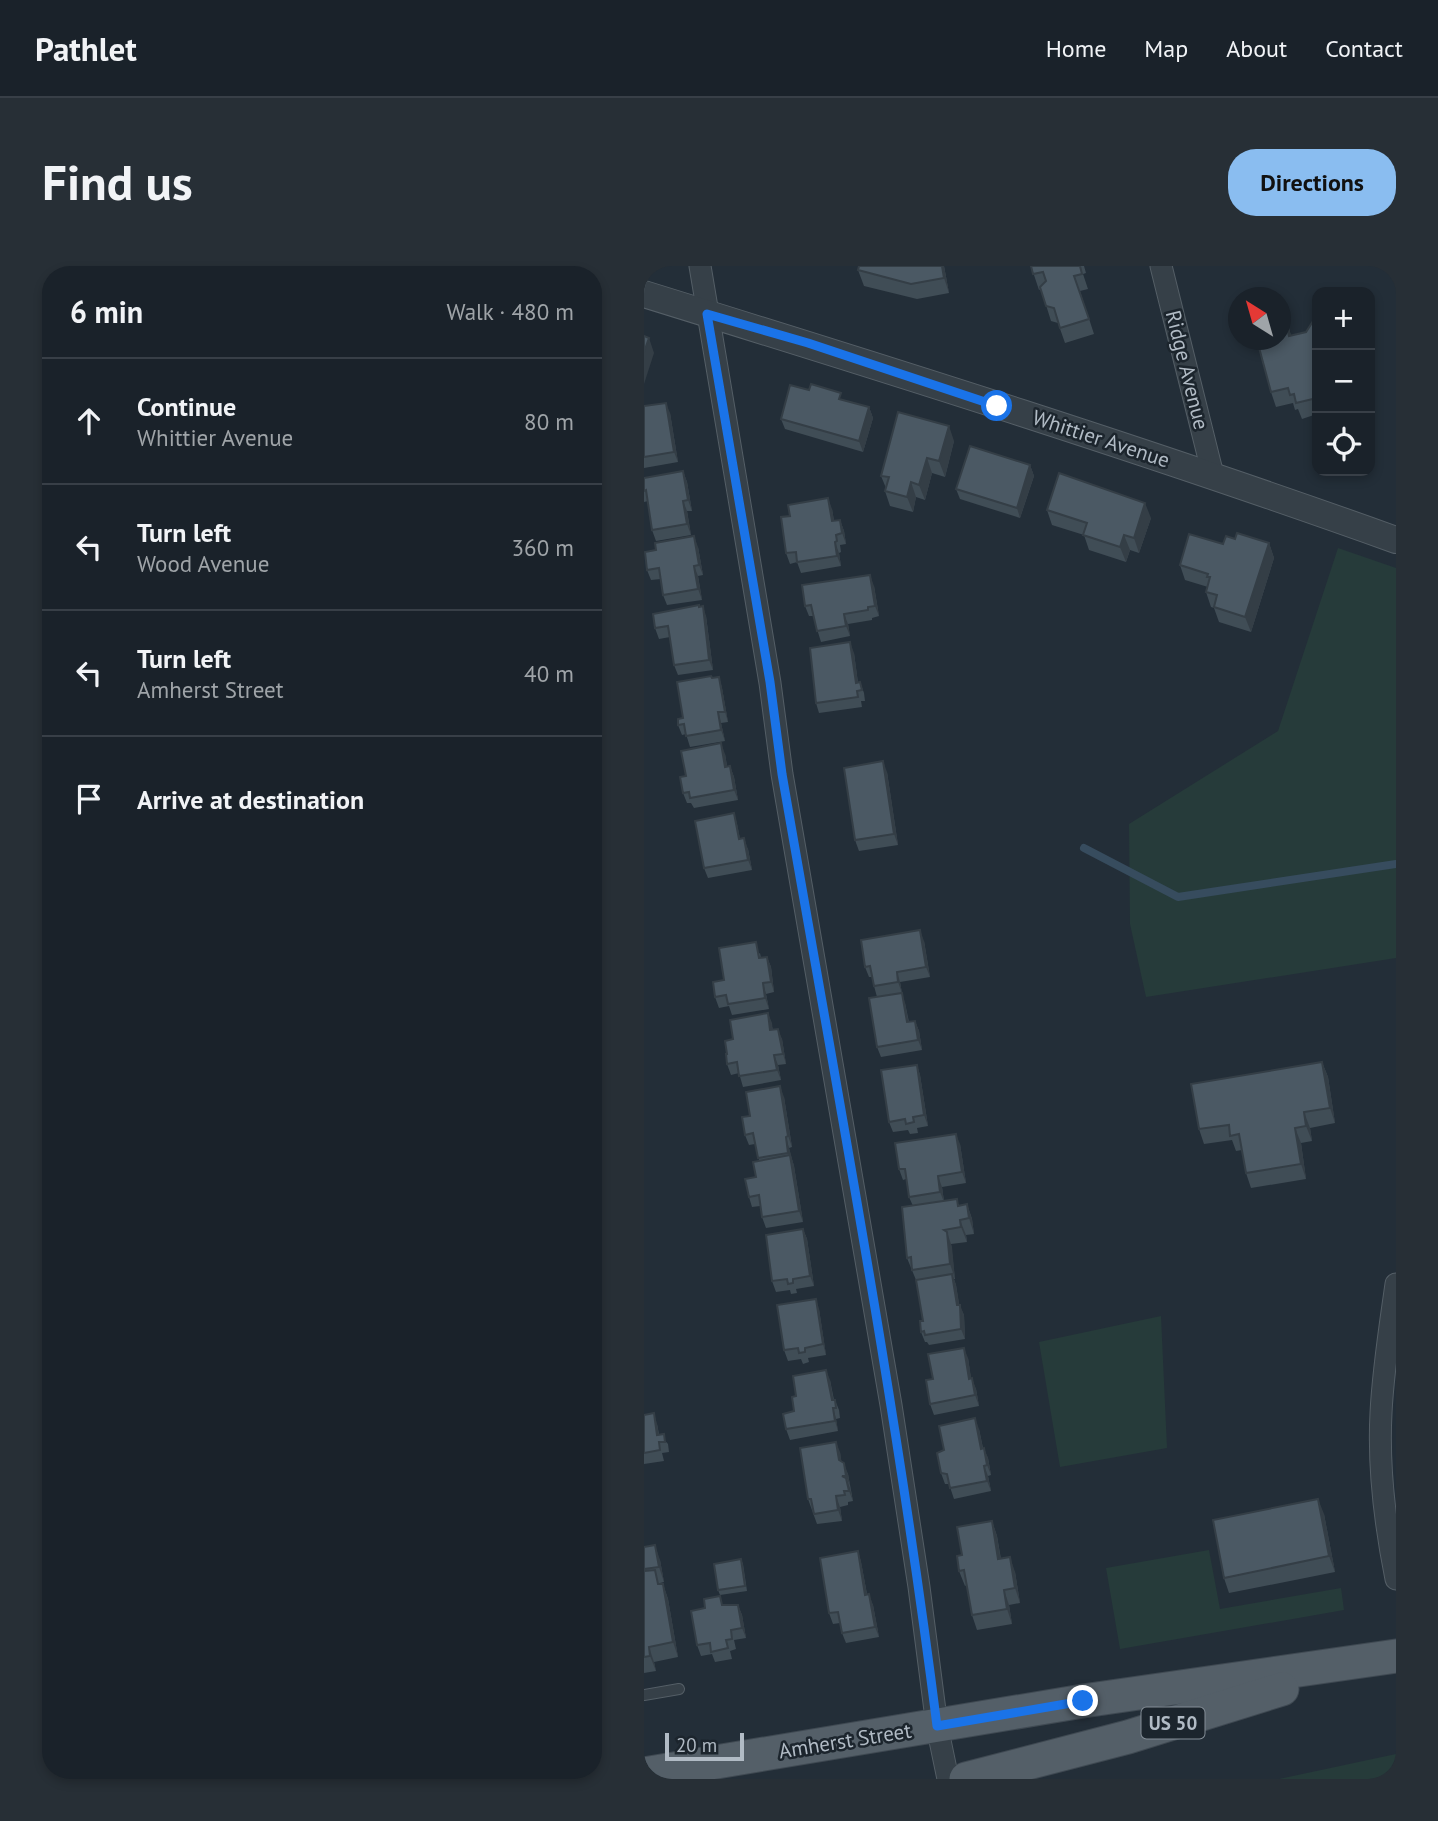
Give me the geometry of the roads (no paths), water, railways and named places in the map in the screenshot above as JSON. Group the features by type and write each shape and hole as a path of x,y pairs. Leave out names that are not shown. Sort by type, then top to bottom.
{"main road":[{"name":"Amherst Street","path":"644,1774 1083,1701 1387,1658"},
{"name":"Amherst Street","path":"966,1779 1128,1737 1387,1658"},
{"path":"733,1779 803,1747"}],"street":[{"path":"699,266 770,682 782,774 891,1405 937,1726 948,1779"},
{"name":"Ridge Avenue","path":"1161,266 1213,475"},
{"name":"Whittier Avenue","path":"644,294 808,343 1213,475 1396,540"},
{"path":"1396,1284 1381,1413 1382,1482 1396,1579"}],"lane":[{"path":"644,1695 678,1689"}],"waterway":[{"path":"1084,848 1178,897 1396,864"}]}
